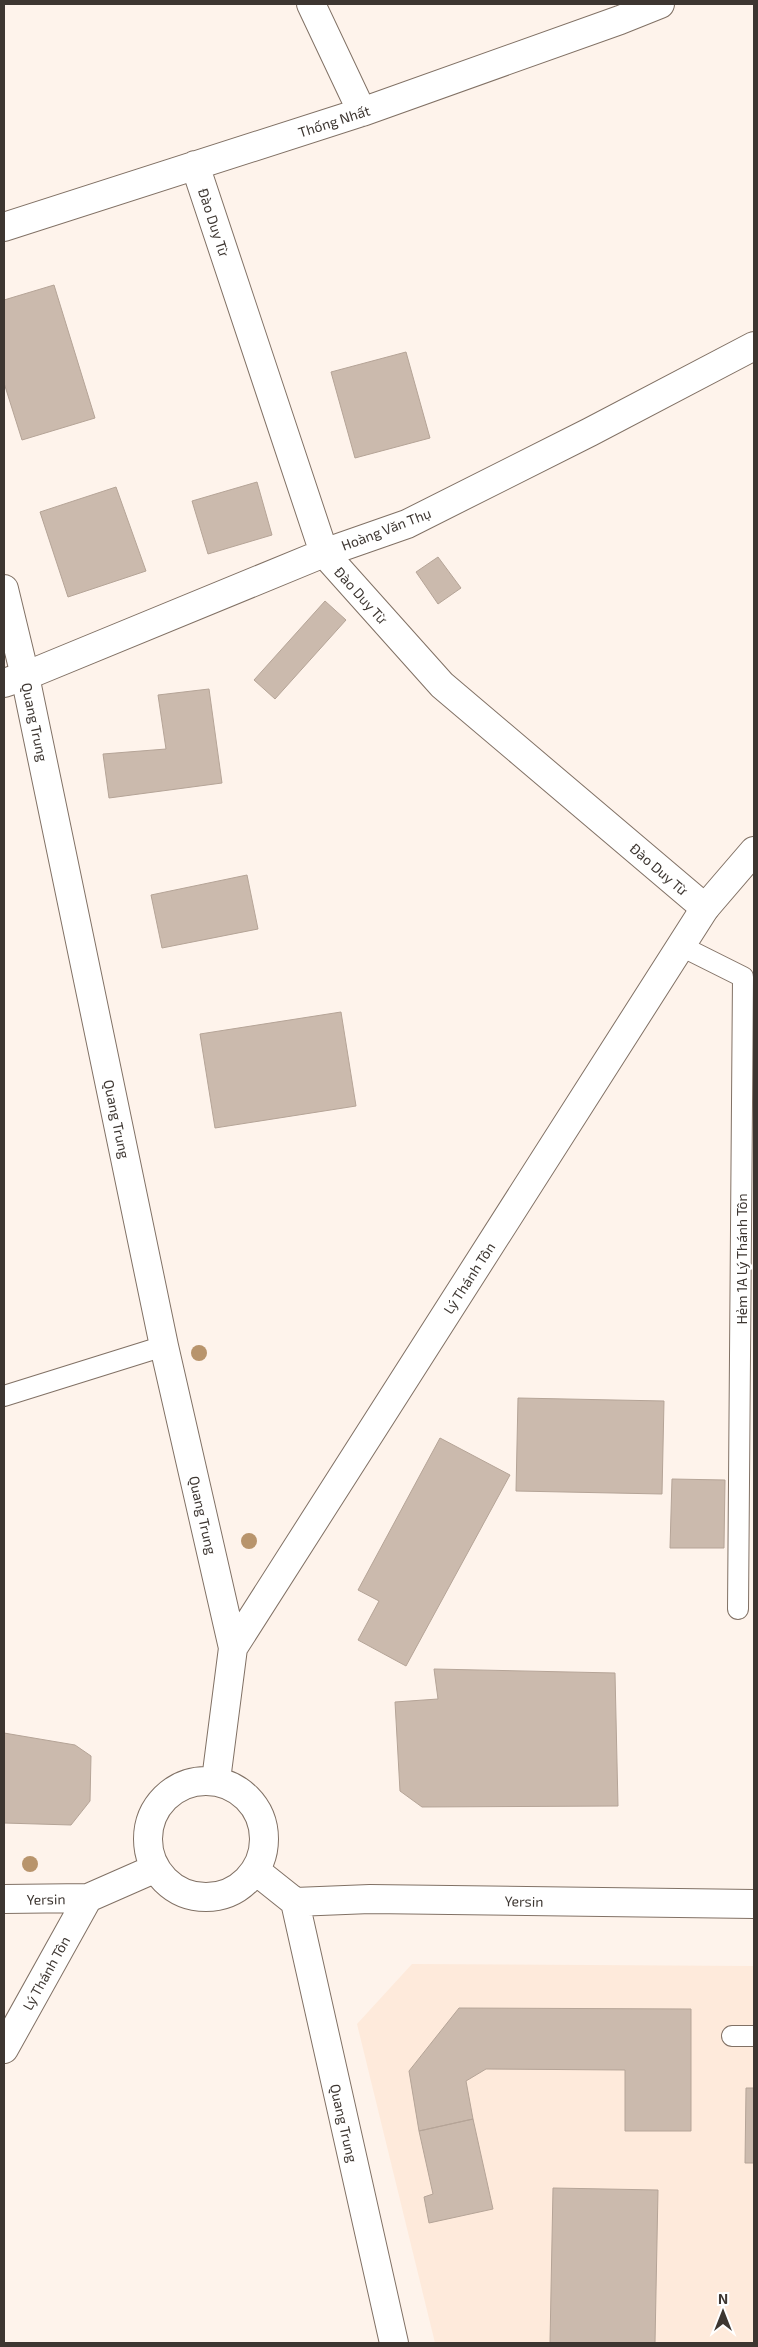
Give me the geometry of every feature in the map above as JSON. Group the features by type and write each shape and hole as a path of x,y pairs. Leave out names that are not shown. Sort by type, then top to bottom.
{"street":[{"path":"311,4 362,112"},
{"name":"Thống Nhất","path":"4,227 195,164 362,112 611,24 660,4"},
{"name":"Đào Duy Từ","path":"195,164 324,553 442,685 705,908"},
{"name":"Hoàng Văn Thụ","path":"14,679 324,553 407,524 590,432 754,346"},
{"name":"Quang Trung","path":"4,589 14,679 233,1648"},
{"name":"Lý Thánh Tôn","path":"233,1648 705,908 754,851"},
{"path":"216,1780 233,1648"},
{"path":"216,1780 242,1792 256,1807 263,1826 264,1849 256,1871 240,1887 218,1896 195,1896 178,1890 154,1868 148,1848 148,1830 154,1813 166,1797 183,1786 216,1780"},
{"path":"88,1898 154,1868"},
{"path":"256,1871 295,1902"},
{"name":"Lý Thánh Tôn","path":"4,2048 88,1898"},
{"name":"Yersin","path":"4,1899 88,1898"},
{"name":"Yersin","path":"295,1902 380,1900 754,1904"},
{"name":"Quang Trung","path":"295,1902 394,2343"}],"lane":[{"name":"Hẻm 1A Lý Thánh Tôn","path":"682,946 743,977 738,1609"},
{"path":"4,1396 164,1346"},
{"path":"732,2036 754,2036"}],"shaded area":[{"path":"412,1964 754,1966 754,2343 435,2343 357,2024"}],"building":[{"path":"54,285 95,418 22,440 4,383 4,300"},
{"path":"406,352 430,438 355,458 331,372"},
{"path":"257,482 272,535 208,554 192,501"},
{"path":"116,487 146,571 68,597 40,512"},
{"path":"438,557 461,588 438,604 416,572"},
{"path":"325,601 346,620 275,699 254,680"},
{"path":"209,689 222,783 109,798 103,754 166,749 158,695"},
{"path":"247,875 258,929 162,948 151,895"},
{"path":"341,1012 356,1106 215,1128 200,1034"},
{"path":"518,1398 664,1401 662,1494 516,1491"},
{"path":"440,1438 510,1475 406,1666 358,1640 379,1601 358,1590"},
{"path":"672,1479 725,1480 724,1548 670,1548"},
{"path":"434,1669 615,1673 618,1806 422,1807 400,1791 395,1702 438,1699"},
{"path":"4,1733 75,1745 91,1756 90,1801 71,1825 4,1823"},
{"path":"459,2008 691,2009 691,2131 625,2131 625,2070 486,2069 466,2081 473,2119 419,2131 409,2071"},
{"path":"746,2088 754,2088 754,2163 745,2163"},
{"path":"473,2119 493,2209 429,2223 424,2197 433,2194 419,2131"},
{"path":"553,2188 658,2190 655,2343 550,2343"}]}
